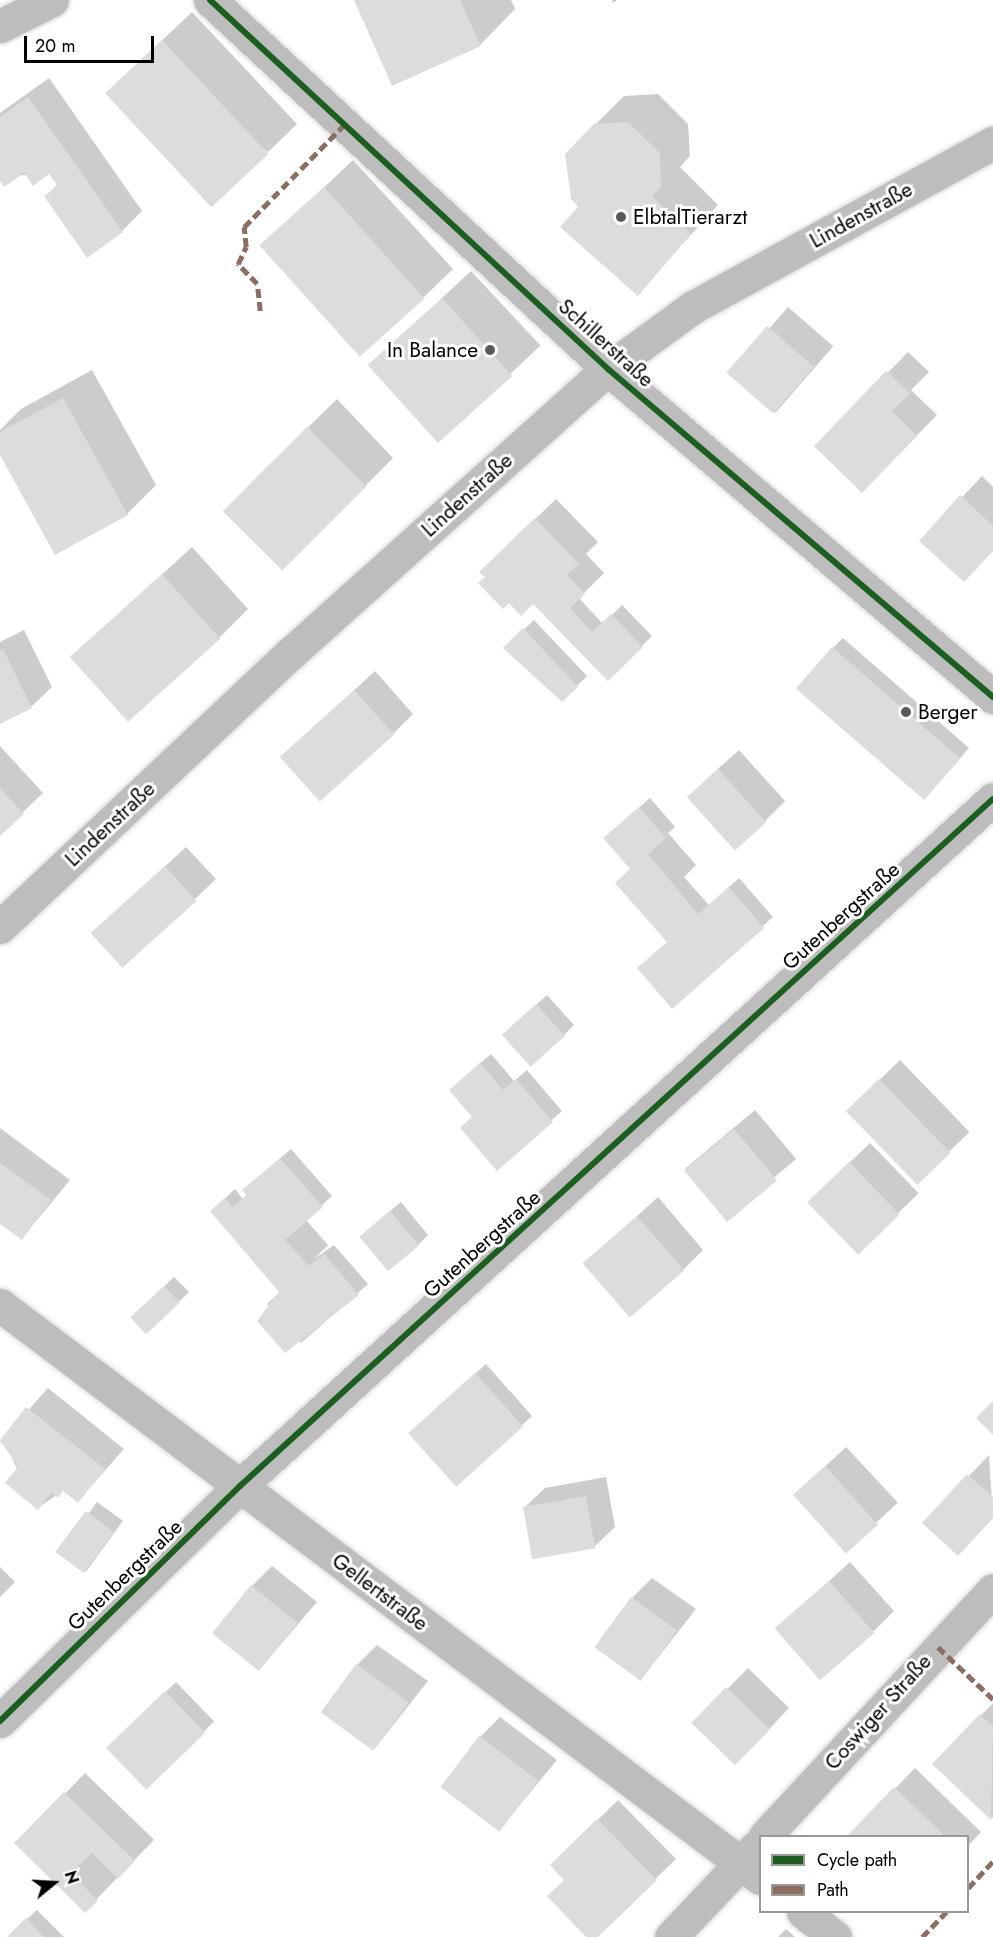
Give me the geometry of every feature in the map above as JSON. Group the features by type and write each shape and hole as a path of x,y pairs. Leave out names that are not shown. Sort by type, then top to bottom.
{"street":[{"path":"0,26 52,0"},
{"name":"Schillerstraße","path":"210,0 608,369 993,697"},
{"name":"Lindenstraße","path":"0,927 291,653 608,369 693,308 993,143"},
{"name":"Gutenbergstraße","path":"0,1721 240,1486 993,799"},
{"name":"Gellertstraße","path":"0,1305 240,1486 754,1861"},
{"name":"Coswiger Straße","path":"766,1835 993,1590"},
{"path":"671,1937 754,1861"},
{"path":"806,1913 836,1937"}],"building":[{"path":"354,0 460,0 481,46 392,86"},
{"path":"162,40 268,154 211,207 105,93"},
{"path":"28,97 123,232 87,258 44,196 58,186 49,174 33,186 24,173 4,187 0,181 0,117"},
{"name":"ElbtalTierarzt","path":"628,122 660,153 661,187 652,196 691,234 638,296 560,227 578,207 571,199 565,154 594,124"},
{"path":"324,187 424,298 360,357 259,245"},
{"path":"442,298 512,376 438,443 368,365"},
{"path":"767,326 814,367 773,413 726,373"},
{"path":"886,371 910,393 892,411 917,436 862,493 814,446"},
{"path":"63,398 128,515 55,555 0,455 0,432"},
{"path":"307,427 366,486 282,571 223,511"},
{"path":"960,495 993,526 993,551 964,582 919,541"},
{"path":"535,518 579,564 567,575 585,594 570,608 592,632 611,614 643,647 608,681 533,604 521,616 509,603 503,609 478,583 485,577 479,572"},
{"path":"162,574 220,639 128,722 70,657"},
{"path":"523,628 578,687 562,702 503,648"},
{"path":"832,647 960,759 924,800 796,689"},
{"path":"3,649 32,708 0,724 0,651"},
{"path":"354,690 394,735 320,802 280,757"},
{"path":"718,769 766,823 735,851 687,797"},
{"path":"0,788 24,814 0,836"},
{"path":"639,807 666,838 648,854 698,914 729,887 764,928 672,1009 637,968 667,942 615,883 630,869 603,838"},
{"path":"165,866 196,901 122,968 91,933"},
{"path":"536,1004 565,1036 531,1067 502,1035"},
{"path":"480,1063 503,1090 516,1079 553,1122 497,1171 460,1128 472,1117 449,1090"},
{"path":"879,1079 951,1153 917,1185 846,1111"},
{"path":"734,1129 777,1180 727,1222 684,1171"},
{"path":"280,1158 323,1207 285,1240 309,1266 324,1254 359,1295 285,1353 257,1321 279,1292 210,1211 225,1198 232,1207 247,1195 242,1190"},
{"path":"849,1162 900,1215 858,1255 807,1202"},
{"path":"0,1163 51,1200 22,1240 0,1224"},
{"path":"390,1211 419,1245 388,1271 359,1237"},
{"path":"637,1216 684,1270 630,1318 583,1263"},
{"path":"164,1286 180,1303 146,1334 130,1317"},
{"path":"475,1373 523,1427 456,1487 408,1433"},
{"path":"993,1401 993,1435 976,1418"},
{"path":"26,1407 105,1469 78,1503 63,1491 58,1498 52,1492 38,1510 5,1483 18,1467 0,1440"},
{"path":"825,1466 878,1525 846,1553 793,1495"},
{"path":"967,1474 993,1497 993,1518 958,1556 922,1523"},
{"path":"586,1496 595,1548 532,1559 523,1507"},
{"path":"86,1511 114,1532 83,1573 55,1552"},
{"path":"829,1581 874,1633 820,1680 775,1628"},
{"path":"251,1585 298,1623 259,1671 212,1633"},
{"path":"631,1597 677,1631 641,1681 595,1647"},
{"path":"356,1664 409,1702 373,1751 321,1713"},
{"path":"726,1687 770,1729 735,1765 691,1723"},
{"path":"165,1691 205,1733 146,1790 106,1748"},
{"path":"980,1714 993,1726 991,1820 932,1764"},
{"path":"479,1736 538,1781 500,1832 440,1787"},
{"path":"894,1787 944,1835 848,1835"},
{"path":"64,1792 135,1861 118,1879 92,1853 71,1873 98,1901 85,1913 14,1843"},
{"path":"597,1819 657,1880 598,1937 586,1937 547,1896 564,1880 550,1865"},
{"path":"26,1918 44,1937 7,1937"}],"marked path":[{"path":"260,311 257,284 238,264 246,247 244,227 344,125"},
{"path":"938,1647 993,1699"},
{"path":"969,1887 993,1861"},
{"path":"922,1937 945,1913"}],"cycle path":[{"path":"210,0 608,369 993,697"},
{"path":"0,1721 240,1486 993,799"}],"place":[{"name":"ElbtalTierarzt","path":"621,217"},
{"name":"In Balance","path":"490,350"},
{"name":"Berger","path":"906,712"}]}
